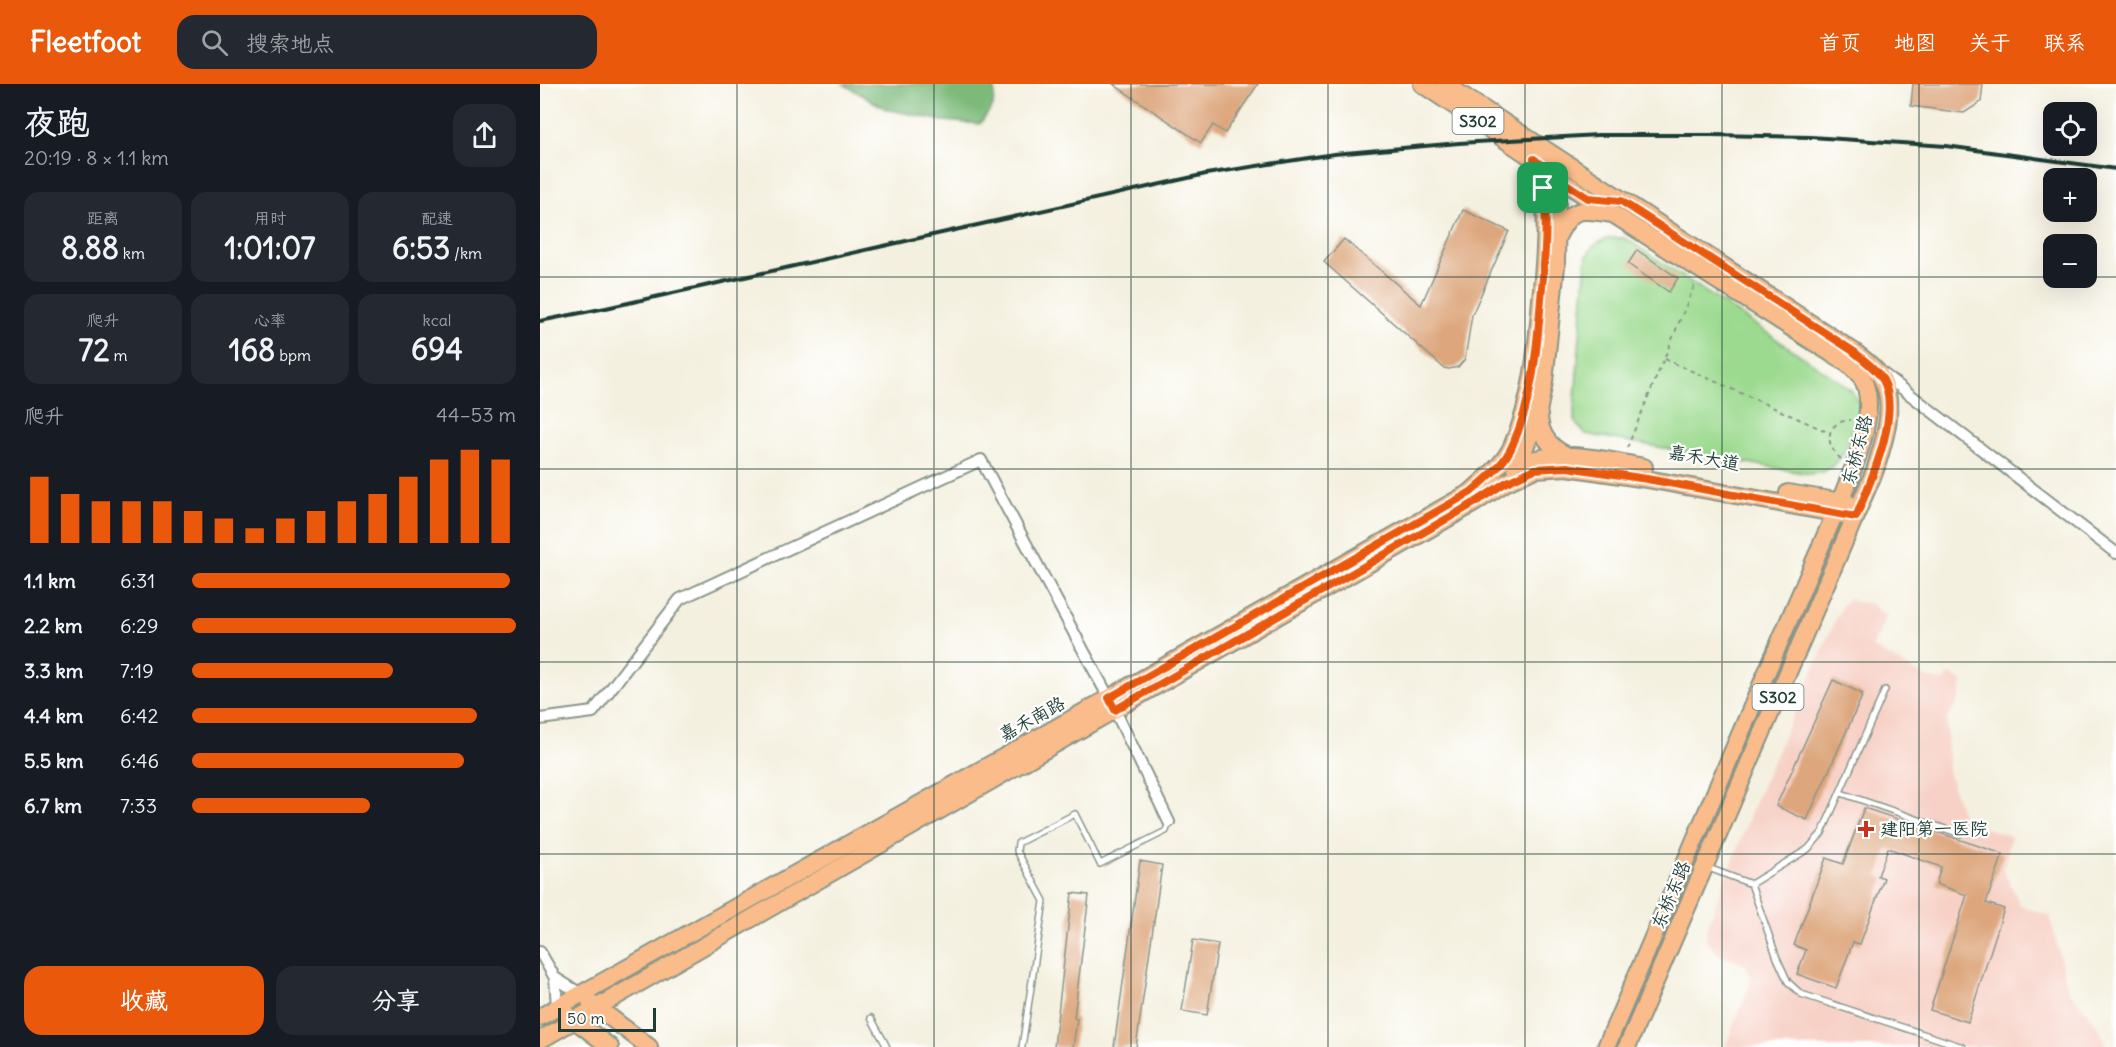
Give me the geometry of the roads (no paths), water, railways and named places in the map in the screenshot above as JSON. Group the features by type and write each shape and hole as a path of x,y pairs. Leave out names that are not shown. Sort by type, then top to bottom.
{"main road":[{"name":"东桥东路","path":"1422,84 1537,153 1617,208 1701,271 1848,364 1862,378 1869,401 1866,426 1857,460 1838,507 1606,1047"},
{"name":"东桥东路","path":"1445,84 1465,89 1537,153"},
{"path":"1501,477 1513,445 1544,382 1551,236 1558,208 1550,160 1537,153"},
{"path":"1537,153 1551,236"},
{"path":"1554,176 1588,198"},
{"path":"1558,208 1565,201 1580,197 1617,208"},
{"name":"东桥东路","path":"1617,208 1853,351 1884,381 1888,403 1886,431 1875,470 1858,512 1627,1047"},
{"path":"1551,236 1575,212 1617,208"},
{"path":"1532,408 1531,434 1540,461"},
{"path":"1532,408 1545,437 1564,461"},
{"path":"1501,477 1516,469 1531,434"},
{"path":"1501,477 1540,461"},
{"path":"1477,494 1508,468 1540,461"},
{"name":"嘉禾大道","path":"1540,461 1620,463 1858,512"},
{"name":"嘉禾大道","path":"1564,461 1647,479 1838,507"},
{"name":"嘉禾南路","path":"540,1040 1471,492 1477,494 1501,477"},
{"name":"嘉禾南路","path":"540,1017 1112,704"},
{"path":"581,994 649,1047"},
{"path":"557,1008 610,1047"}],"street":[{"path":"1853,351 2116,553"},
{"path":"540,719 593,712 680,599 981,460 1112,704 1169,822"},
{"path":"540,952 555,978 557,1008"},
{"path":"555,978 581,994"}],"lane":[{"path":"1751,884 1808,849 1822,833 1885,690"},
{"path":"1841,793 1960,834"},
{"path":"1022,1047 1044,901 1017,851 1018,843 1075,814 1100,864 1166,831 1169,822"},
{"path":"1705,867 1751,884"},
{"path":"1751,884 1777,958 1788,982 1801,994 1963,1047"},
{"path":"871,1018 887,1047"}],"railway":[{"path":"540,321 1206,174 1334,154 1459,143 1598,135 1712,135 1811,137 1946,146 2116,169"}],"place":[{"name":"建阳第一医院","path":"1866,829"}]}
